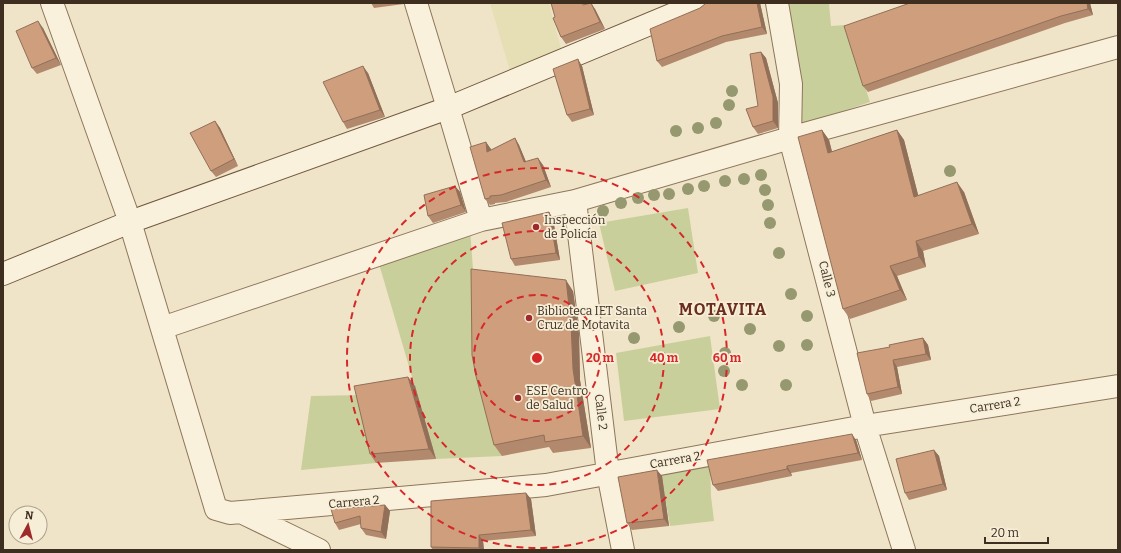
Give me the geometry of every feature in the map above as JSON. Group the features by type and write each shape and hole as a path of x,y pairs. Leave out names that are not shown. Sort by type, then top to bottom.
{"street":[{"path":"52,3 130,222 216,509 236,512 319,550"},
{"path":"416,3 481,220"},
{"path":"3,274 130,222 448,108 700,3"},
{"name":"Calle 3","path":"777,3 791,84 790,138 865,426 904,550"},
{"path":"162,328 481,220 575,201 790,138 1118,47"},
{"name":"Calle 2","path":"575,201 608,473 623,550"},
{"name":"Carrera 2","path":"236,512 546,485 865,426 1118,386"}],"shaded area":[{"path":"490,3 549,3 561,49 510,71"}],"green space":[{"path":"786,3 829,3 831,26 845,25 870,102 797,127"},
{"path":"688,208 698,273 615,291 599,223"},
{"path":"470,228 480,366 502,456 436,459 377,257"},
{"path":"710,336 720,409 624,421 616,353"},
{"path":"361,395 376,463 301,470 311,396"},
{"path":"710,459 711,496 714,521 670,526 660,467"}],"building":[{"path":"551,3 582,3 583,5 591,3 600,22 561,37 553,18 555,17"},
{"path":"705,3 757,3 762,27 722,36 657,61 650,29 700,8"},
{"path":"910,3 1087,3 1088,9 1061,16 863,86 844,26"},
{"path":"38,21 56,58 32,68 16,31"},
{"path":"761,52 773,97 773,121 753,127 746,109 758,106 750,54"},
{"path":"578,59 590,109 567,115 553,69"},
{"path":"363,66 380,110 343,122 323,82"},
{"path":"215,121 234,159 211,171 190,133"},
{"path":"822,130 828,153 897,130 914,197 957,182 972,224 916,241 919,257 890,266 900,290 843,309 798,137"},
{"path":"515,138 524,162 538,158 546,180 501,195 490,196 490,198 485,199 470,147 486,142 487,152"},
{"path":"455,186 461,205 428,216 424,195"},
{"path":"549,212 556,253 511,259 502,223"},
{"path":"471,269 566,280 571,323 573,369 583,436 545,442 544,435 494,445 472,355"},
{"path":"923,338 926,354 893,360 898,387 867,394 857,353 890,347 889,345"},
{"path":"408,377 429,449 370,454 354,386"},
{"path":"852,434 858,453 787,466 787,469 713,485 707,460"},
{"path":"934,450 943,484 905,493 896,459"},
{"path":"657,470 664,519 627,523 618,477"},
{"path":"526,493 531,530 479,535 479,548 431,547 431,501"},
{"path":"385,505 381,532 361,528 360,516 335,523 331,509"}],"place":[{"name":"Inspección de Policía","path":"536,227"},
{"name":"Biblioteca IET Santa Cruz de Motavita","path":"529,318"},
{"name":"ESE Centro de Salud","path":"518,398"}],"district":[{"name":"MOTAVITA","path":"723,309"}]}
